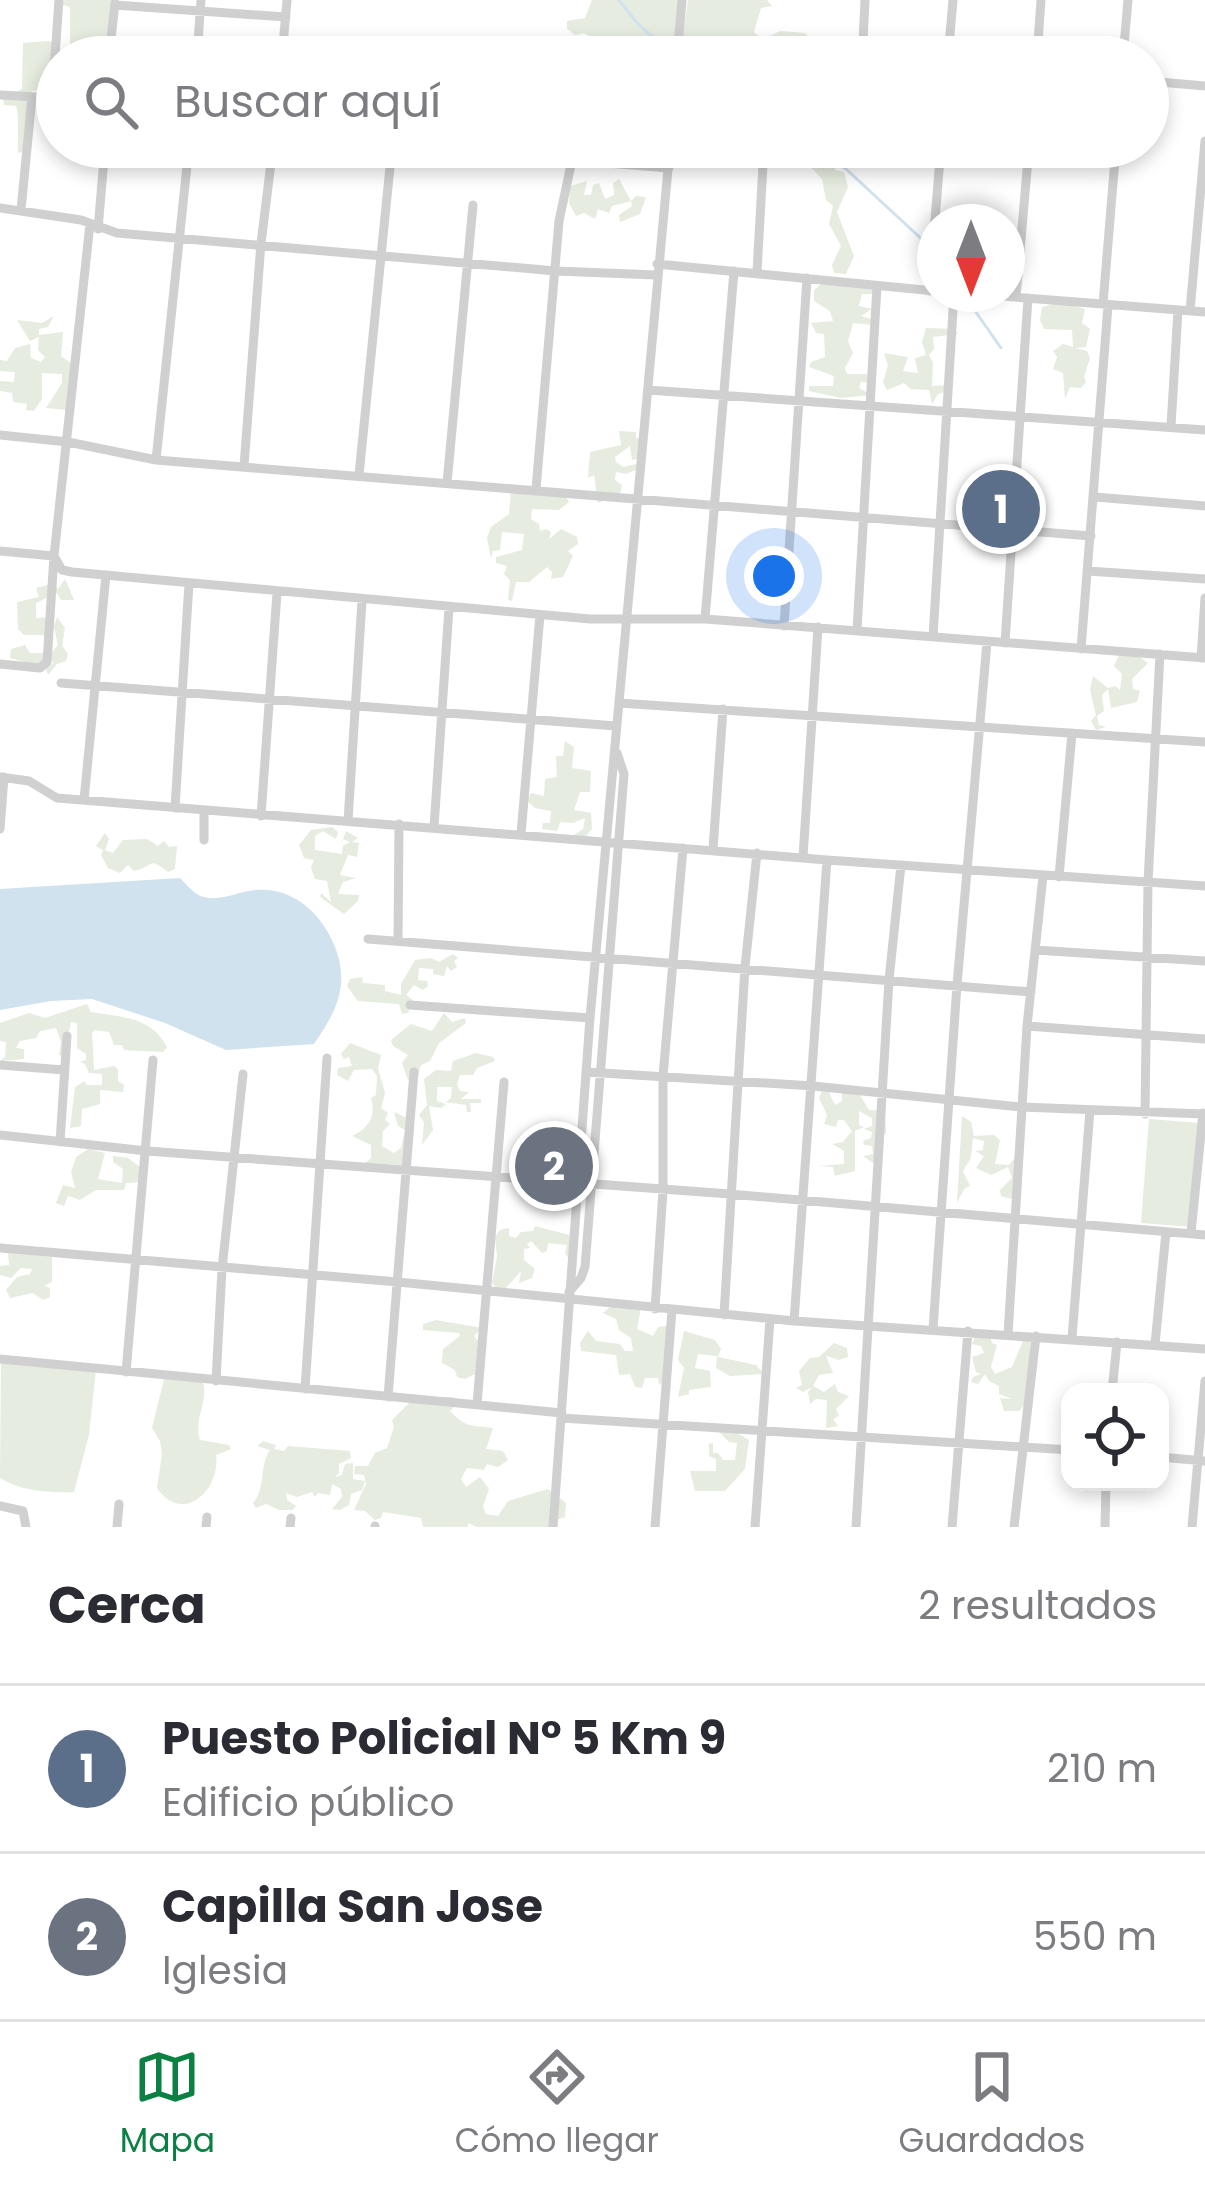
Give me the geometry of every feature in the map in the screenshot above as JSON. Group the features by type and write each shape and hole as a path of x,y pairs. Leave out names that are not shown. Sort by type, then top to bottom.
{"street":[{"path":"57,36 59,0"},
{"path":"284,36 287,0"},
{"path":"679,36 682,0"},
{"path":"863,36 865,0"},
{"path":"950,36 953,0"},
{"path":"1039,36 1042,0"},
{"path":"1125,36 1128,0"},
{"path":"111,36 115,3 200,6 286,17"},
{"path":"198,36 200,6"},
{"path":"1169,83 1205,86"},
{"path":"0,94 36,97"},
{"path":"21,210 32,97"},
{"path":"1171,426 1205,141"},
{"path":"0,664 40,668 47,662 54,556 103,168"},
{"path":"156,460 186,168"},
{"path":"244,466 270,168"},
{"path":"359,476 390,168"},
{"path":"536,489 561,202 570,168"},
{"path":"553,1527 576,1185 608,956 614,744 669,168"},
{"path":"757,272 763,168"},
{"path":"937,204 940,168"},
{"path":"1025,233 1028,168"},
{"path":"1081,649 1115,168"},
{"path":"447,483 473,205"},
{"path":"0,208 177,238 556,271 757,272 917,290"},
{"path":"705,619 734,271"},
{"path":"784,626 807,278"},
{"path":"857,630 877,286"},
{"path":"1025,297 1205,312"},
{"path":"933,637 954,312"},
{"path":"1005,643 1021,418 1022,312"},
{"path":"648,390 1205,430"},
{"path":"0,435 68,442 156,460 1090,536"},
{"path":"1095,497 1205,506"},
{"path":"0,551 54,556"},
{"path":"54,556 62,570 362,601 540,615 705,619 1203,658 1205,598"},
{"path":"1088,571 1205,579"},
{"path":"84,800 106,575"},
{"path":"175,808 189,583"},
{"path":"261,816 278,593"},
{"path":"348,821 362,601"},
{"path":"434,827 449,608"},
{"path":"521,834 540,615"},
{"path":"803,857 818,627"},
{"path":"933,1330 956,985 987,642"},
{"path":"1144,1114 1145,958 1160,654"},
{"path":"61,683 616,726"},
{"path":"619,703 1205,742"},
{"path":"713,850 723,709"},
{"path":"1059,877 1072,733"},
{"path":"0,830 2,777 28,782 57,798 1205,886"},
{"path":"204,811 204,840"},
{"path":"398,941 399,824"},
{"path":"569,1297 585,1267 591,1186 590,1018 612,842"},
{"path":"656,1309 664,1076 683,848"},
{"path":"724,1315 757,853"},
{"path":"794,1321 827,860"},
{"path":"856,1527 889,980 901,865"},
{"path":"1008,1335 1043,876"},
{"path":"368,939 1031,992"},
{"path":"1035,950 1205,962"},
{"path":"410,1005 590,1018"},
{"path":"1028,1026 1205,1039"},
{"path":"60,1142 67,1036"},
{"path":"305,1389 327,1058"},
{"path":"127,1372 153,1060"},
{"path":"0,1065 64,1070"},
{"path":"388,1397 414,1072"},
{"path":"592,1072 813,1086 1022,1107 1204,1114 1191,1233"},
{"path":"216,1381 232,1158 244,1075"},
{"path":"477,1404 504,1082"},
{"path":"1072,1339 1090,1110"},
{"path":"0,1135 232,1158 1205,1234"},
{"path":"1155,1344 1166,1232"},
{"path":"0,1249 794,1321 1205,1348"},
{"path":"655,1527 672,1310"},
{"path":"755,1527 770,1318"},
{"path":"952,1527 968,1331"},
{"path":"1014,1527 1036,1336"},
{"path":"1113,1383 1117,1342"},
{"path":"0,1359 561,1416 1061,1449"},
{"path":"1192,1527 1202,1461 1205,1381"},
{"path":"1169,1458 1202,1461"},
{"path":"1105,1527 1106,1491"},
{"path":"117,1527 118,1504"},
{"path":"0,1506 23,1511 26,1527"}],"shaded area":[{"path":"65,0 113,0 109,36 70,36 70,7 60,4"},
{"path":"592,0 679,0 675,36 589,36 567,29 567,21 585,18"},
{"path":"688,0 767,0 772,6 761,8 754,32 758,36 683,36"},
{"path":"780,31 808,36 770,36"},
{"path":"36,42 36,90 31,91 27,151 18,153 16,106 4,105 3,98 22,89 23,43"},
{"path":"812,168 844,172 848,187 837,212 854,256 846,274 834,273 832,265 841,246 829,224 833,206 826,200 822,179"},
{"path":"619,179 631,201 612,206 609,213 598,209 595,219 584,213 576,216 569,203 570,186 587,181 584,195 591,195 593,185 599,183 605,199 614,195 613,183"},
{"path":"646,197 640,214 620,222 619,215 632,206 631,201"},
{"path":"821,284 874,286 876,294 862,294 859,306 872,309 861,316 874,320 873,325 853,323 848,341 853,353 845,368 847,374 868,374 869,383 861,382 859,388 872,395 841,398 809,391 809,386 833,386 834,376 809,367 825,357 824,334 816,333 811,323 833,321 830,311 814,301 814,290"},
{"path":"1061,302 1085,309 1082,323 1090,329 1086,347 1075,348 1087,351 1090,358 1086,382 1081,388 1070,387 1065,399 1063,373 1053,369 1057,357 1053,351 1063,344 1073,347 1072,330 1044,329 1040,320 1042,307"},
{"path":"54,316 48,327 39,329 39,335 63,332 61,356 75,366 67,410 46,408 62,383 62,374 42,373 42,399 34,411 26,410 27,404 13,402 12,393 0,391 0,381 14,382 15,372 0,371 0,360 7,361 15,348 30,344 31,358 41,362 45,357 38,350 39,337 30,341 17,320 42,323"},
{"path":"926,328 955,329 958,334 933,337 929,355 932,386 946,385 954,362 952,390 938,394 932,404 929,390 911,389 904,383 887,390 883,382 888,365 884,353 908,357 903,371 918,373 915,358 926,355 922,342"},
{"path":"619,431 636,432 636,438 644,438 641,458 632,460 630,446 615,457 623,467 640,463 640,468 626,474 616,472 620,494 598,503 594,475 588,478 590,452 621,445"},
{"path":"511,492 566,497 569,502 559,510 532,509 531,519 540,531 551,532 549,539 561,529 577,537 578,544 568,551 573,556 563,577 551,579 547,567 529,582 516,582 512,601 508,600 510,580 504,574 507,566 496,563 496,557 522,550 524,534 502,532 500,550 493,551 491,558 487,538 491,527 509,514"},
{"path":"65,579 74,600 61,600 57,593 36,603 36,618 50,617 52,652 58,645 57,617 65,628 66,661 48,675 45,667 52,660 38,666 10,658 11,649 25,645 30,653 44,653 44,635 24,635 18,629 17,602 39,597 36,588 54,583 58,589"},
{"path":"1119,655 1137,655 1148,663 1132,679 1133,689 1140,691 1137,702 1111,708 1108,689 1102,695 1104,711 1097,716 1099,725 1106,727 1096,730 1091,721 1096,715 1090,690 1093,676 1108,688 1120,690 1122,674 1114,666"},
{"path":"565,741 574,747 572,768 591,771 590,792 580,792 574,810 591,813 592,829 585,837 573,836 583,829 585,818 560,822 557,831 542,829 543,823 550,823 551,811 527,801 531,793 544,796 545,779 557,777 556,756 563,756"},
{"path":"332,827 338,832 336,839 323,831 315,836 315,850 342,854 343,846 350,842 343,839 346,831 358,838 352,842 359,843 357,857 348,855 340,875 356,878 343,882 338,894 359,895 344,914 320,897 321,893 331,902 327,881 315,879 314,860 304,858 299,845 311,830"},
{"path":"105,833 109,839 105,850 113,853 123,840 147,839 158,846 164,841 169,847 177,846 175,869 168,872 154,863 134,871 128,865 120,873 108,868 103,850 96,846"},
{"path":"453,954 458,958 454,961 457,967 451,971 447,966 444,976 419,968 418,980 427,981 428,986 423,990 414,985 406,995 413,1000 408,1013 402,1014 399,1004 358,1001 347,986 350,979 362,977 363,983 385,985 385,991 401,995 401,984 415,960 439,962"},
{"path":"87,1004 91,1012 144,1024 167,1047 163,1052 124,1050 114,1045 109,1032 95,1030 94,1070 118,1069 123,1092 100,1090 100,1104 82,1109 81,1126 70,1128 75,1087 85,1081 86,1085 102,1085 102,1074 89,1073 80,1062 86,1054 77,1048 77,1023 71,1022 64,1056 59,1055 56,1028 20,1041 16,1048 24,1049 24,1059 0,1061 6,1042 0,1041 0,1023 29,1013 45,1018"},
{"path":"444,1013 452,1022 465,1018 466,1023 439,1043 430,1061 421,1065 416,1082 408,1080 402,1063 408,1055 391,1040 411,1024 432,1031"},
{"path":"350,1043 381,1055 378,1068 385,1093 381,1108 388,1113 385,1120 390,1124 383,1131 382,1146 394,1153 401,1148 405,1130 398,1126 394,1112 409,1119 402,1165 365,1163 371,1158 371,1145 352,1136 371,1117 377,1076 372,1069 354,1070 348,1081 337,1075 338,1068 352,1066 349,1057 344,1059 341,1054"},
{"path":"476,1053 495,1061 477,1068 473,1075 460,1075 457,1084 460,1091 469,1092 461,1099 481,1099 481,1103 470,1103 471,1112 467,1112 466,1105 446,1102 452,1087 437,1087 437,1101 446,1104 429,1106 433,1130 422,1145 424,1123 419,1115 427,1105 424,1079 436,1070 451,1071 453,1061"},
{"path":"822,1091 829,1092 835,1105 842,1101 842,1092 860,1095 869,1110 885,1111 886,1134 875,1133 879,1140 876,1165 863,1156 873,1154 872,1146 863,1141 871,1138 872,1132 864,1129 872,1126 872,1118 859,1111 859,1125 864,1127 855,1131 855,1171 835,1176 833,1167 819,1166 844,1164 844,1151 832,1144 843,1142 852,1131 844,1120 838,1120 836,1127 824,1124"},
{"path":"962,1116 971,1122 974,1136 994,1135 1000,1140 995,1164 1009,1165 1018,1154 1015,1200 1001,1196 1000,1190 1012,1178 1008,1167 991,1175 976,1168 984,1156 975,1151 983,1150 984,1141 973,1138 971,1158 963,1171 970,1186 957,1203"},
{"path":"1149,1119 1200,1123 1192,1227 1141,1223"},
{"path":"88,1149 105,1153 98,1179 122,1183 123,1169 113,1162 113,1156 128,1158 140,1167 142,1182 126,1183 124,1190 96,1190 80,1200 68,1196 64,1206 56,1203 63,1185 75,1188 71,1172 76,1157"},
{"path":"535,1226 573,1236 572,1261 565,1254 567,1245 548,1243 542,1253 531,1241 530,1248 524,1249 524,1260 535,1269 532,1278 519,1283 521,1271 498,1290 492,1283 495,1237 509,1228 509,1236 516,1238"},
{"path":"8,1253 52,1257 52,1282 44,1286 50,1288 50,1297 43,1300 33,1293 10,1298 6,1290 32,1269 21,1268 11,1278 0,1275 0,1266 9,1265"},
{"path":"611,1306 641,1307 637,1329 653,1336 658,1327 670,1328 666,1381 659,1385 658,1378 645,1378 642,1388 635,1387 630,1374 619,1375 616,1355 581,1351 588,1331 596,1341 633,1351 631,1338 619,1330 616,1319 603,1313"},
{"path":"436,1320 482,1328 474,1336 478,1341 475,1374 457,1377 455,1370 442,1363 443,1349 460,1336 423,1330 423,1324"},
{"path":"684,1331 715,1340 721,1349 718,1357 756,1365 764,1374 730,1376 716,1368 717,1356 698,1354 695,1368 710,1371 711,1387 678,1397"},
{"path":"975,1336 990,1336 997,1345 991,1367 995,1374 1012,1367 1023,1341 1030,1341 1029,1399 1019,1411 1004,1411 1000,1398 1012,1399 999,1394 999,1386 985,1374 978,1384 971,1382 981,1374 972,1357 984,1353 981,1346 972,1344"},
{"path":"834,1343 847,1348 848,1357 826,1356 833,1373 819,1375 813,1386 824,1392 835,1384 838,1392 849,1396 836,1409 839,1416 833,1419 838,1426 826,1428 827,1400 810,1404 812,1387 803,1392 796,1388 802,1385 799,1371"},
{"path":"1,1362 96,1370 89,1435 74,1492 36,1490 0,1478"},
{"path":"164,1379 202,1379 200,1440 231,1449 216,1455 213,1480 188,1503 167,1499 157,1488 162,1454 152,1428"},
{"path":"415,1397 453,1397 459,1402 450,1411 460,1420 493,1428 486,1449 503,1451 508,1460 498,1467 487,1464 484,1470 467,1468 461,1479 466,1487 480,1477 489,1489 483,1507 486,1514 498,1516 508,1501 548,1489 566,1503 565,1517 552,1527 468,1523 468,1527 423,1527 421,1518 383,1512 375,1520 365,1511 354,1510 366,1484 364,1475 354,1474 355,1466 368,1466 375,1453 387,1448 392,1420"},
{"path":"718,1431 735,1432 749,1440 745,1469 725,1491 695,1491 690,1471 716,1471 709,1444 713,1443 713,1453 723,1460 735,1460 737,1443"},
{"path":"263,1441 284,1451 288,1446 350,1451 351,1458 339,1464 335,1477 342,1475 345,1464 353,1463 353,1479 365,1481 362,1490 351,1494 349,1505 340,1510 332,1509 342,1497 341,1489 332,1484 330,1495 286,1493 296,1506 293,1510 266,1504 256,1508 253,1503 270,1450 257,1446"}],"water":[{"path":"180,878 207,898 277,891 302,902 321,922 335,947 341,986 329,1021 314,1044 226,1050 92,999 0,1010 0,889"}],"waterway":[{"path":"619,0 652,36"},
{"path":"844,168 917,235"},
{"path":"976,312 1001,348"}],"place":[{"name":"Puesto Policial N° 5 Km 9","path":"1001,509"},
{"name":"Capilla San Jose","path":"554,1166"}]}
